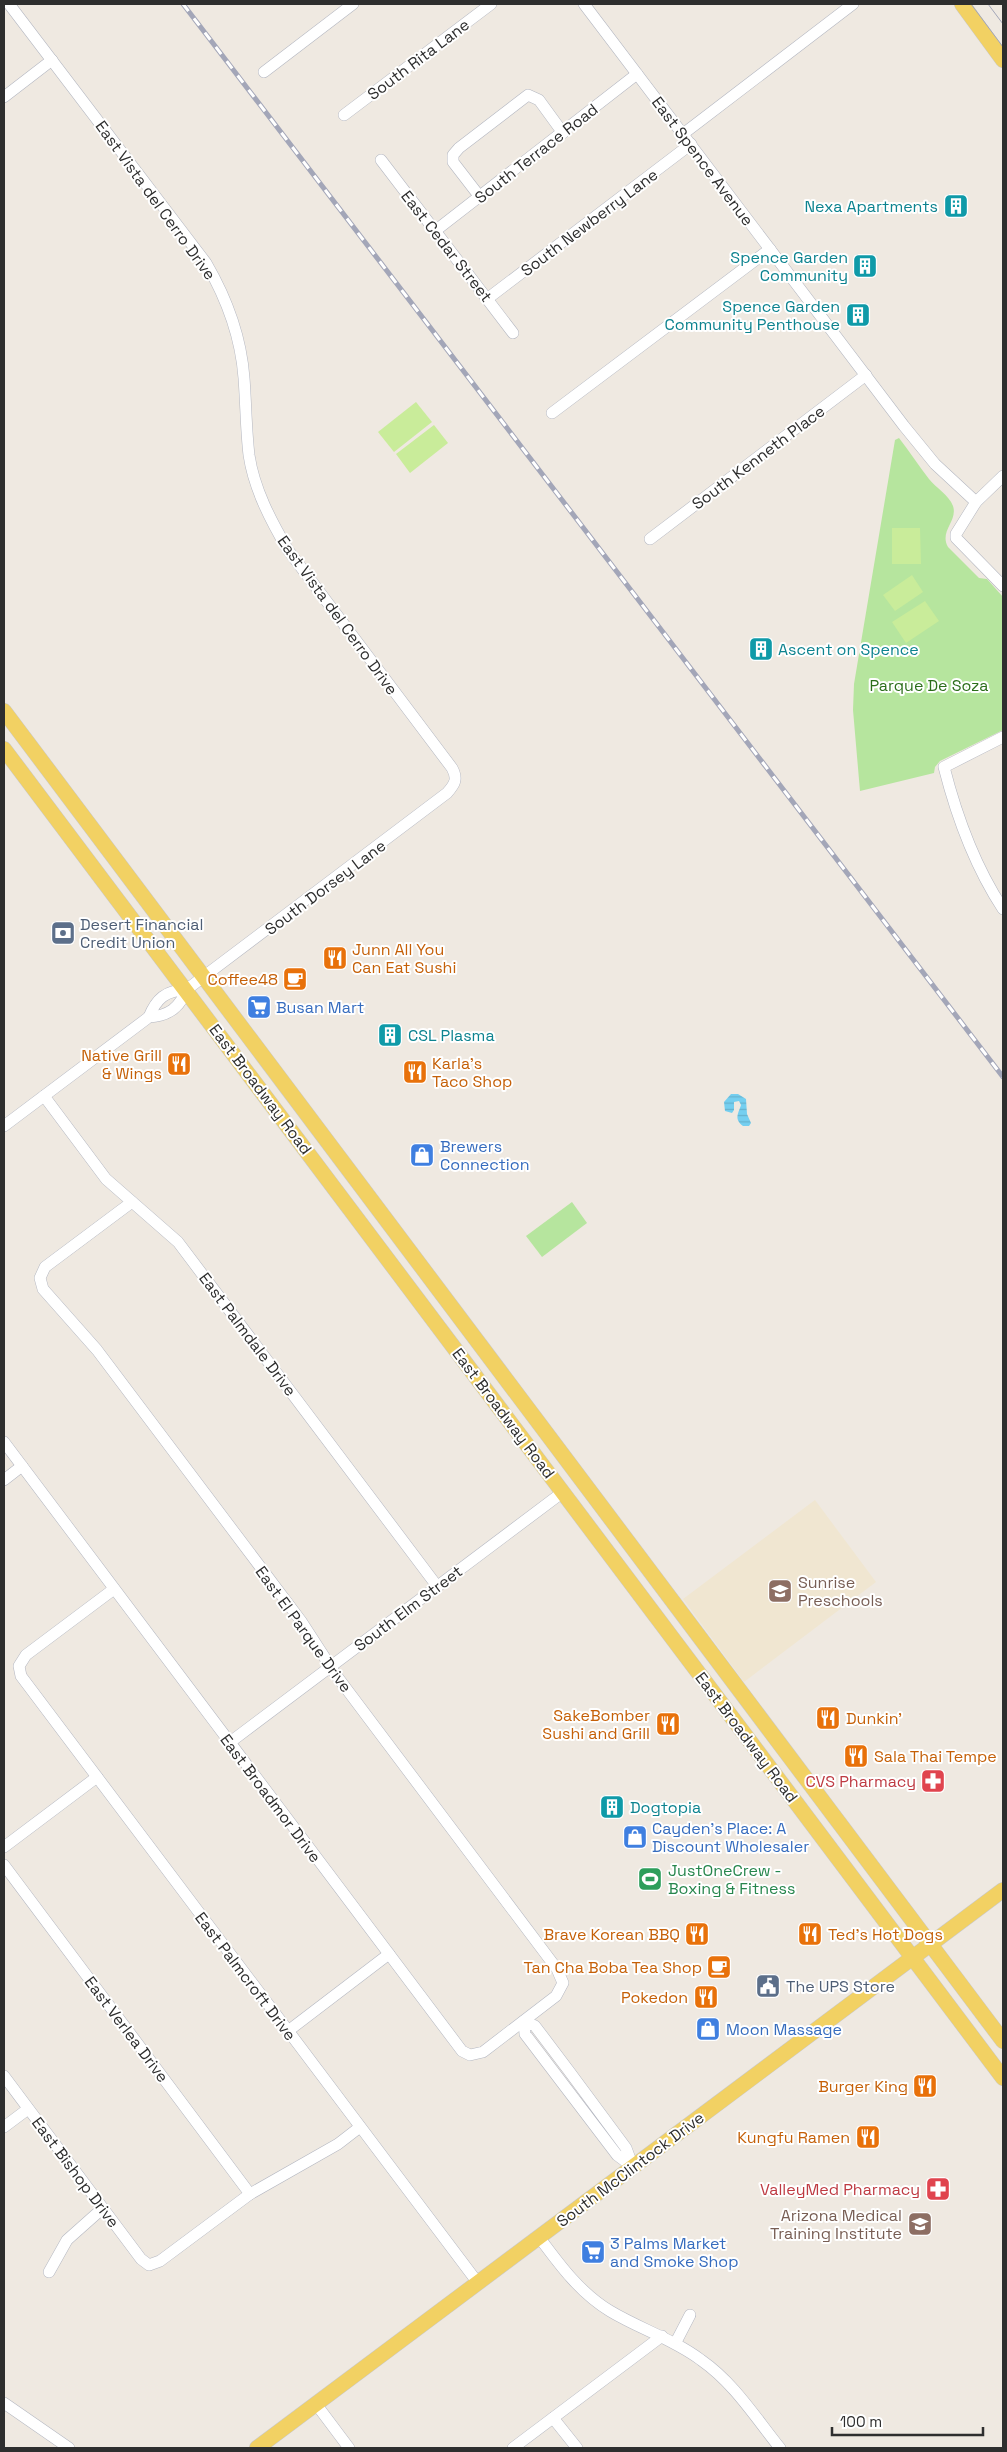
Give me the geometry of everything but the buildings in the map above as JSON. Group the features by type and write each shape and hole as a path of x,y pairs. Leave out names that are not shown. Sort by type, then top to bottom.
{"main road":[{"path":"962,4 1003,60"},
{"name":"East Broadway Road","path":"4,711 1003,2041"},
{"name":"East Broadway Road","path":"4,749 1003,2078"},
{"path":"29,782 47,769"},
{"path":"375,1242 395,1230"},
{"path":"563,1492 581,1478"},
{"path":"734,1719 752,1705"},
{"name":"South McClintock Drive","path":"258,2448 1003,1890"}],"street":[{"name":"East Vista del Cerro Drive","path":"9,4 45,65 206,263 227,301 240,348 249,454 258,488 275,527 288,550 452,768 456,776"},
{"path":"264,72 353,4"},
{"name":"South Rita Lane","path":"344,115 491,4"},
{"name":"East Spence Avenue","path":"584,4 919,446 976,502"},
{"path":"683,134 853,4"},
{"path":"4,97 45,65"},
{"name":"South Terrace Road","path":"435,231 637,74"},
{"path":"480,197 453,162 453,155 459,148 528,94 534,96 563,133"},
{"name":"South Newberry Lane","path":"488,299 690,144"},
{"name":"East Cedar Street","path":"381,160 513,333"},
{"path":"552,413 770,249"},
{"name":"South Kenneth Place","path":"650,540 866,375"},
{"path":"1003,476 976,502 956,538 1003,586"},
{"path":"1003,736 944,767 960,825 982,874 1003,909"},
{"name":"South Dorsey Lane","path":"149,1017 154,1003 172,990 186,990 432,805 454,785 456,776"},
{"name":"South Dorsey Lane","path":"4,1126 149,1017 164,1016 182,1003 186,990"},
{"name":"East Palmdale Drive","path":"44,1096 106,1179 178,1242 437,1586"},
{"name":"East El Parque Drive","path":"132,1202 49,1264 41,1272 40,1278 43,1289 97,1350 305,1627 330,1667 557,1969 563,1983"},
{"name":"East Broadmor Drive","path":"4,1442 459,2048 466,2054 479,2054 556,1996 563,1983"},
{"path":"4,1480 22,1466"},
{"name":"South Elm Street","path":"229,1743 563,1492"},
{"name":"East Palmcroft Drive","path":"114,1589 26,1655 19,1666 24,1680 478,2283"},
{"path":"4,1847 97,1777"},
{"name":"East Verlea Drive","path":"4,1865 250,2194"},
{"path":"288,2031 389,1954"},
{"path":"524,2021 523,2028 531,2041 617,2155 633,2167"},
{"name":"East Bishop Drive","path":"4,2076 141,2259 149,2265 160,2262 250,2194"},
{"path":"4,2127 28,2109"},
{"path":"250,2194 338,2144 360,2128"},
{"path":"49,2272 67,2240 103,2208"},
{"path":"538,2237 577,2285 598,2303 610,2311 676,2342 729,2383 780,2448"},
{"path":"676,2342 690,2315"},
{"path":"513,2448 662,2336"},
{"path":"4,2403 69,2448"},
{"path":"316,2404 349,2448"},
{"path":"553,2418 578,2448"}],"shaded area":[{"name":"Sunrise Preschools","path":"815,1500 876,1582 744,1682 683,1599"}],"green space":[{"path":"416,402 432,422 394,452 378,432"},
{"path":"434,425 448,443 410,473 396,454"},
{"name":"Parque De Soza","path":"899,438 929,479 949,498 953,506 953,516 946,536 948,547 979,578 987,579 1003,597 1003,730 940,761 935,767 934,773 860,791 853,710 854,684 895,440"},
{"path":"892,528 920,528 921,564 892,564"},
{"path":"912,575 923,592 895,611 883,595"},
{"path":"925,601 939,621 906,643 892,622"},
{"path":"572,1202 587,1223 542,1257 526,1236"}],"water":[{"path":"731,1094 738,1094 746,1099 747,1114 751,1123 749,1126 743,1126 738,1121 741,1105 739,1101 734,1102 732,1113 725,1111 724,1102"}],"tram line":[{"path":"971,4 1003,47"},
{"path":"988,4 1003,24"}],"railway":[{"path":"183,4 1003,1077"}],"place":[{"name":"Nexa Apartments","path":"956,206"},
{"name":"Spence Garden Community","path":"865,266"},
{"name":"Spence Garden Community Penthouse","path":"858,315"},
{"name":"Ascent on Spence","path":"761,649"},
{"name":"Desert Financial Credit Union","path":"63,933"},
{"name":"Junn All You Can Eat Sushi","path":"335,958"},
{"name":"Coffee48","path":"295,979"},
{"name":"Busan Mart","path":"259,1007"},
{"name":"CSL Plasma","path":"390,1035"},
{"name":"Native Grill & Wings","path":"179,1064"},
{"name":"Karla’s Taco Shop","path":"415,1072"},
{"name":"Brewers Connection","path":"422,1155"},
{"name":"Sunrise Preschools","path":"780,1591"},
{"name":"Dunkin'","path":"828,1718"},
{"name":"SakeBomber Sushi and Grill","path":"668,1724"},
{"name":"Sala Thai Tempe","path":"856,1756"},
{"name":"CVS Pharmacy","path":"933,1781"},
{"name":"Dogtopia","path":"612,1807"},
{"name":"Cayden's Place: A Discount Wholesaler","path":"635,1837"},
{"name":"JustOneCrew - Boxing & Fitness","path":"650,1879"},
{"name":"Brave Korean BBQ","path":"697,1934"},
{"name":"Ted's Hot Dogs","path":"810,1934"},
{"name":"Tan Cha Boba Tea Shop","path":"719,1967"},
{"name":"The UPS Store","path":"768,1986"},
{"name":"Pokedon","path":"706,1997"},
{"name":"Moon Massage","path":"708,2029"},
{"name":"Burger King","path":"925,2086"},
{"name":"Kungfu Ramen","path":"868,2137"},
{"name":"ValleyMed Pharmacy","path":"938,2189"},
{"name":"Arizona Medical Training Institute","path":"920,2224"},
{"name":"3 Palms Market and Smoke Shop","path":"593,2252"}]}
